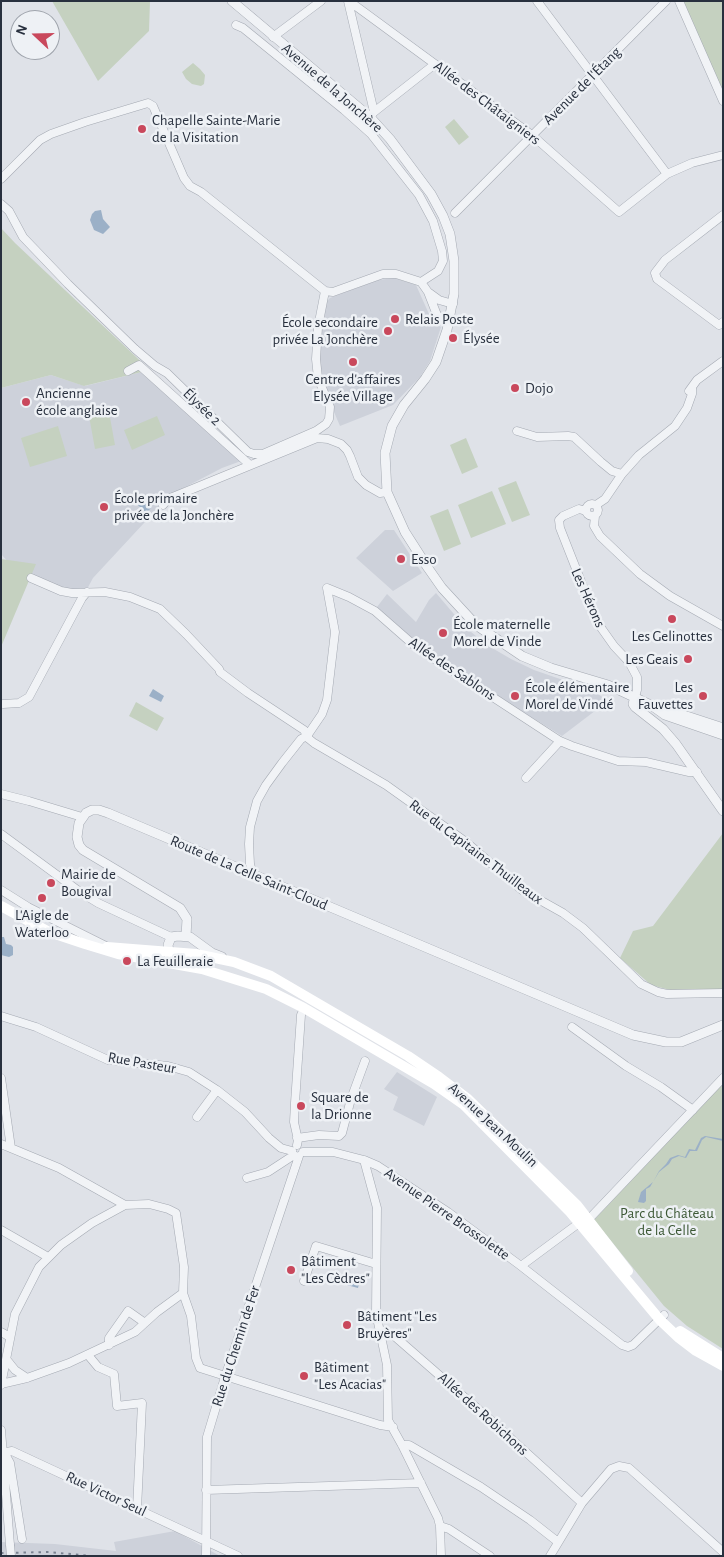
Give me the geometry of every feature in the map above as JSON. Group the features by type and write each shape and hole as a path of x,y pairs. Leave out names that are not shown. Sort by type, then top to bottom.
{"main road":[{"name":"Avenue Jean Moulin","path":"1,906 49,932 118,954 182,964 266,989 304,1008 434,1084 464,1106 583,1222 684,1342 723,1366"},
{"name":"Avenue Jean Moulin","path":"96,947 156,950 170,945 183,953 234,962 271,976 439,1076 480,1111 577,1206 583,1222"},
{"name":"Avenue Jean Moulin","path":"662,1317 723,1358"}],"street":[{"name":"Avenue de la Jonchère","path":"232,1 273,37 372,114 431,194 450,234 454,261 453,304 449,324 436,362 425,379 404,404 392,426 385,453 387,492 405,532 428,568 442,588 476,625 505,646 531,660 608,685 674,718 723,735"},
{"path":"273,37 321,1"},
{"path":"348,1 372,114 435,64"},
{"name":"Allée des Châtaigniers","path":"348,1 533,136 619,212 667,174"},
{"path":"537,1 667,174 692,163 723,155"},
{"name":"Avenue de l'Étang","path":"456,213 666,1"},
{"path":"679,1 723,101"},
{"path":"236,25 243,28 371,134 419,195 433,221 443,261 438,271 422,282"},
{"path":"1,179 40,140 51,134 148,103 153,106 184,178 194,188 325,291 333,292 384,274 396,274 422,282 437,315 449,324"},
{"name":"Élysée 2","path":"4,206 23,237 68,284 135,349 155,366 167,373 248,452 254,454 263,454 316,431 326,424 329,419 330,407 318,378 316,359 319,318 325,291"},
{"path":"723,215 665,260 655,273 657,280 719,325 723,322"},
{"path":"428,292 439,300 453,304"},
{"path":"594,516 588,515 586,511 589,505 596,505 606,499 622,474 648,447 675,426 682,414 688,393 698,380 723,361"},
{"path":"128,370 139,365 250,465"},
{"path":"517,431 537,437 574,437 612,471 622,474"},
{"path":"163,505 168,499 317,438 328,439 341,444 347,450 358,478 366,485 380,492 387,492"},
{"path":"596,505 599,511 594,516 594,526 600,536 640,574 670,596 723,626"},
{"name":"Les Hérons","path":"586,511 579,509 563,516 559,520 560,528 597,622 606,636 629,662 637,677 635,697"},
{"name":"Rue du Capitaine Thuilleaux","path":"31,578 61,591 105,592 123,595 160,609 219,668 220,672 304,730 306,736 314,743 370,774 466,842 522,890 562,913 583,928 641,984 667,994 723,993"},
{"name":"Allée des Sablons","path":"306,736 322,714 329,691 335,632 327,588 375,611 416,647 560,740 584,751 618,760 646,762 689,772 697,772"},
{"path":"4,704 18,703 29,697 82,598 88,592"},
{"path":"635,697 633,704 635,707 662,729 697,772 722,808"},
{"name":"Avenue de la Jonchère","path":"650,705 668,709 723,728"},
{"path":"253,875 250,864 249,844 251,821 257,801 266,784 301,739 306,736"},
{"path":"526,778 560,740"},
{"path":"1,794 82,817 76,837 83,850 180,908 187,919 186,936"},
{"name":"Route de La Celle Saint-Cloud","path":"82,817 92,810 108,813 633,1035 666,1042 681,1042 723,1024"},
{"path":"1,834 80,892 170,945"},
{"path":"1,890 28,907 108,947"},
{"path":"49,932 65,924"},
{"path":"186,936 212,953 234,962"},
{"path":"170,945 186,936"},
{"path":"193,967 198,943"},
{"path":"170,945 170,962"},
{"path":"297,1149 294,1128 295,1103 301,1015 304,1008"},
{"name":"Rue Pasteur","path":"1,1016 36,1027 108,1060 168,1066 189,1072 217,1090 244,1112 281,1148 297,1149"},
{"path":"572,1027 626,1066 661,1087 693,1110"},
{"path":"246,1178 268,1172 297,1149 319,1135 339,1136 342,1133 351,1099 365,1061"},
{"path":"1,1078 11,1148"},
{"name":"Avenue Pierre Brossolette","path":"297,1149 333,1152 364,1160 392,1174 448,1212 521,1266 583,1222 723,1078"},
{"path":"197,1116 217,1090"},
{"path":"2,1146 59,1168 125,1205"},
{"name":"Rue du Chemin de Fer","path":"206,1556 207,1437 297,1149"},
{"path":"364,1160 377,1208 376,1314 387,1365 388,1420 438,1518 441,1556"},
{"path":"182,1292 135,1332 88,1355 27,1378 1,1384 15,1314 39,1267 61,1246 92,1223 125,1205 149,1204 176,1213 184,1267 182,1292 191,1316 196,1358 200,1368 382,1426 393,1427"},
{"path":"1,1230 48,1257"},
{"path":"304,1281 316,1246 376,1264"},
{"path":"521,1266 622,1345 628,1347 633,1345 662,1317"},
{"path":"109,1344 109,1338 128,1311 144,1323"},
{"name":"Allée des Robichons","path":"380,1330 392,1334 582,1503"},
{"path":"1,1332 10,1337"},
{"path":"88,1355 98,1367 114,1374 117,1406 142,1403 137,1509"},
{"path":"6,1360 15,1370 27,1378"},
{"path":"1,1430 11,1556"},
{"path":"402,1445 409,1445 482,1486 558,1542"},
{"name":"Rue Victor Seul","path":"3,1452 12,1451 238,1556"},
{"path":"3,1452 10,1463 22,1539"},
{"path":"550,1556 582,1503 611,1469 619,1466 628,1468 723,1552"},
{"path":"206,1490 421,1483"},
{"path":"440,1526 490,1556"}],"shaded area":[{"path":"394,278 416,285 433,323 441,327 430,361 420,377 393,405 340,426 319,377 317,357 323,305 330,298 378,280"},
{"path":"150,370 247,461 241,461 222,468 170,495 93,578 86,591 64,590 11,565 1,554 1,388 51,375 85,386"},
{"path":"385,530 394,530 422,573 393,591 356,558"},
{"path":"436,593 465,627 487,645 534,670 592,690 608,701 562,736 420,648 377,607 387,594 416,622 429,600"},
{"path":"397,1072 437,1097 424,1126 393,1110 398,1097 384,1089"},
{"path":"175,1531 220,1556 1,1556 1,1542 55,1544 116,1551 114,1542"}],"green space":[{"path":"52,1 150,1 149,31 98,81 60,15 60,10 57,10"},
{"path":"681,1 723,1 723,95"},
{"path":"193,63 205,75 204,84 201,86 192,84 182,72"},
{"path":"454,119 469,137 459,145 445,127"},
{"path":"1,228 150,370 84,386 51,375 1,388"},
{"path":"109,412 115,445 95,449 89,416"},
{"path":"157,416 165,435 132,450 124,430"},
{"path":"58,426 67,456 30,467 21,438"},
{"path":"466,438 478,467 462,474 450,445"},
{"path":"516,481 530,515 512,522 498,488"},
{"path":"492,491 506,524 471,538 458,505"},
{"path":"448,509 461,544 444,551 430,516"},
{"path":"1,559 36,564 1,647"},
{"path":"136,702 164,718 157,731 129,716"},
{"path":"723,833 723,990 674,991 651,985 620,958 633,931 653,926"},
{"name":"Parc du Château de la Celle","path":"723,1082 723,1349 687,1326 664,1306 594,1220"}],"water":[{"path":"101,210 103,219 110,227 103,234 94,230 90,220 95,211"},
{"path":"137,493 152,507 146,513 132,499"},
{"path":"153,689 164,696 161,702 149,696"},
{"path":"1,937 4,937 6,944 13,947 13,955 9,957 1,955"},
{"path":"705,1136 723,1139 723,1141 706,1137 702,1140 697,1151 690,1151 686,1158 679,1156 672,1159 659,1172 653,1182 659,1171 670,1158 678,1155 685,1157 689,1149 695,1150 701,1138"},
{"path":"653,1182 646,1189 646,1201 644,1203 638,1202 641,1192"},
{"path":"341,1275 360,1280 358,1288 339,1283"}],"railway":[{"path":"1,1553 49,1552 91,1556"}],"place":[{"name":"Chapelle Sainte-Marie de la Visitation","path":"142,129"},
{"name":"Relais Poste","path":"395,319"},
{"name":"École secondaire privée La Jonchère","path":"388,331"},
{"name":"Élysée","path":"453,338"},
{"name":"Centre d'affaires Elysée Village","path":"353,362"},
{"name":"Dojo","path":"515,388"},
{"name":"Ancienne école anglaise","path":"26,402"},
{"name":"École primaire privée de la Jonchère","path":"104,507"},
{"name":"Esso","path":"401,559"},
{"name":"Les Gelinottes","path":"672,619"},
{"name":"École maternelle Morel de Vinde","path":"443,633"},
{"name":"Les Geais","path":"688,659"},
{"name":"École élémentaire Morel de Vindé","path":"515,696"},
{"name":"Les Fauvettes","path":"703,696"},
{"name":"Mairie de Bougival","path":"51,883"},
{"name":"L'Aigle de Waterloo","path":"42,898"},
{"name":"La Feuilleraie","path":"127,961"},
{"name":"Square de la Drionne","path":"301,1106"},
{"name":"Bâtiment \"Les Cèdres\"","path":"291,1270"},
{"name":"Bâtiment \"Les Bruyères\"","path":"347,1325"},
{"name":"Bâtiment \"Les Acacias\"","path":"304,1376"}]}
